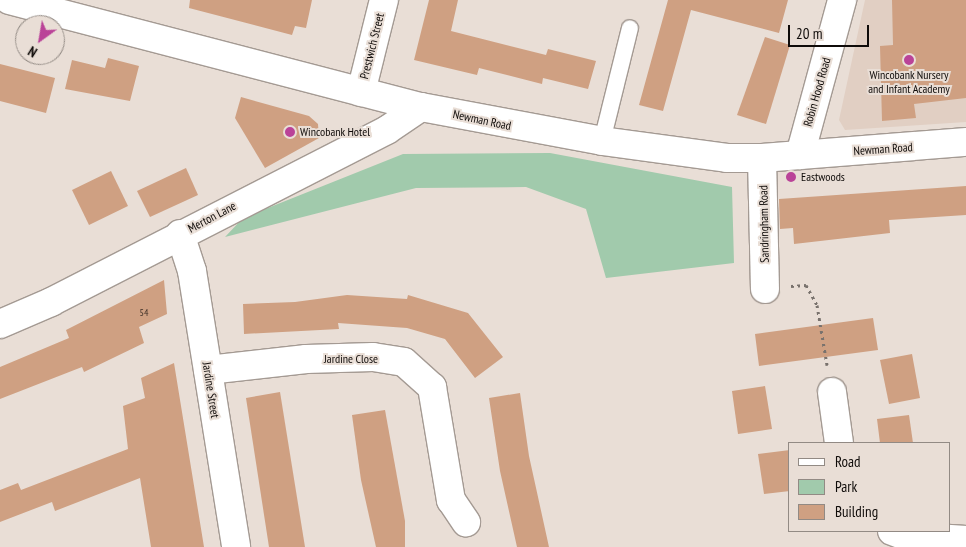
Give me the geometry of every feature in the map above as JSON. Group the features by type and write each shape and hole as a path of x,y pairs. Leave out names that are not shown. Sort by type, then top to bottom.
{"street":[{"name":"Newman Road","path":"8,0 421,107 602,141 727,158 762,158 966,142"},
{"name":"Prestwich Street","path":"361,92 384,0"},
{"name":"Robin Hood Road","path":"800,155 842,0"},
{"name":"Merton Lane","path":"0,324 51,302 180,234 387,130 421,107"},
{"name":"Sandringham Road","path":"762,158 766,289"},
{"name":"Jardine Street","path":"180,234 192,271 236,547"},
{"name":"Jardine Close","path":"208,370 306,359 373,357 404,362 432,387 451,500 466,522"},
{"path":"832,392 838,442"},
{"path":"894,532 904,536 966,540"}],"lane":[{"path":"602,141 630,28"}],"path":[{"path":"766,289 806,285 817,305 832,392"}],"shaded area":[{"name":"Wincobank Nursery and Infant Academy","path":"865,0 966,0 966,122 845,130 839,120"}],"green space":[{"path":"550,153 732,187 734,263 606,278 586,209 526,187 416,188 225,237 243,218 403,154"}],"building":[{"path":"190,0 312,0 306,28 295,26 292,35 189,8"},
{"path":"429,0 458,0 451,31 546,55 548,49 596,61 588,89 543,78 542,84 479,68 477,75 414,60"},
{"path":"668,0 788,0 779,33 691,10 663,111 639,105"},
{"name":"Wincobank Nursery and Infant Academy","path":"892,0 966,0 966,98 914,104 916,118 882,121 880,46 893,45"},
{"path":"765,37 790,45 766,124 737,115"},
{"path":"108,58 139,66 130,101 65,89 72,60 105,68"},
{"path":"0,64 55,78 46,113 0,101"},
{"name":"Wincobank Hotel","path":"241,97 309,116 318,124 319,138 265,168 235,118"},
{"path":"186,168 198,195 150,217 137,191"},
{"path":"111,171 128,206 89,225 72,190"},
{"path":"966,186 966,215 889,220 890,233 794,244 793,228 780,229 779,199"},
{"path":"164,280 167,314 139,327 144,343 84,372 82,367 0,399 0,367 69,338 66,330"},
{"path":"347,295 407,299 408,295 468,313 503,357 475,378 445,339 407,328 338,323 339,329 244,334 243,304 295,302"},
{"path":"873,318 878,350 759,366 755,334"},
{"path":"912,354 920,398 889,404 880,360"},
{"path":"174,363 204,547 151,547 140,478 55,511 52,502 0,522 0,490 18,483 21,490 128,449 123,406 145,398 141,378"},
{"path":"765,386 772,429 738,434 732,391"},
{"path":"280,392 305,547 269,547 246,398"},
{"path":"520,393 529,456 549,547 517,547 500,471 489,398"},
{"path":"385,410 405,521 405,547 376,547 361,480 352,415"},
{"path":"909,415 913,442 880,442 877,419"},
{"path":"788,450 788,491 764,494 758,454"}],"place":[{"name":"Wincobank Nursery and Infant Academy","path":"909,60"},
{"name":"Wincobank Hotel","path":"290,132"},
{"name":"Eastwoods","path":"791,177"}]}
